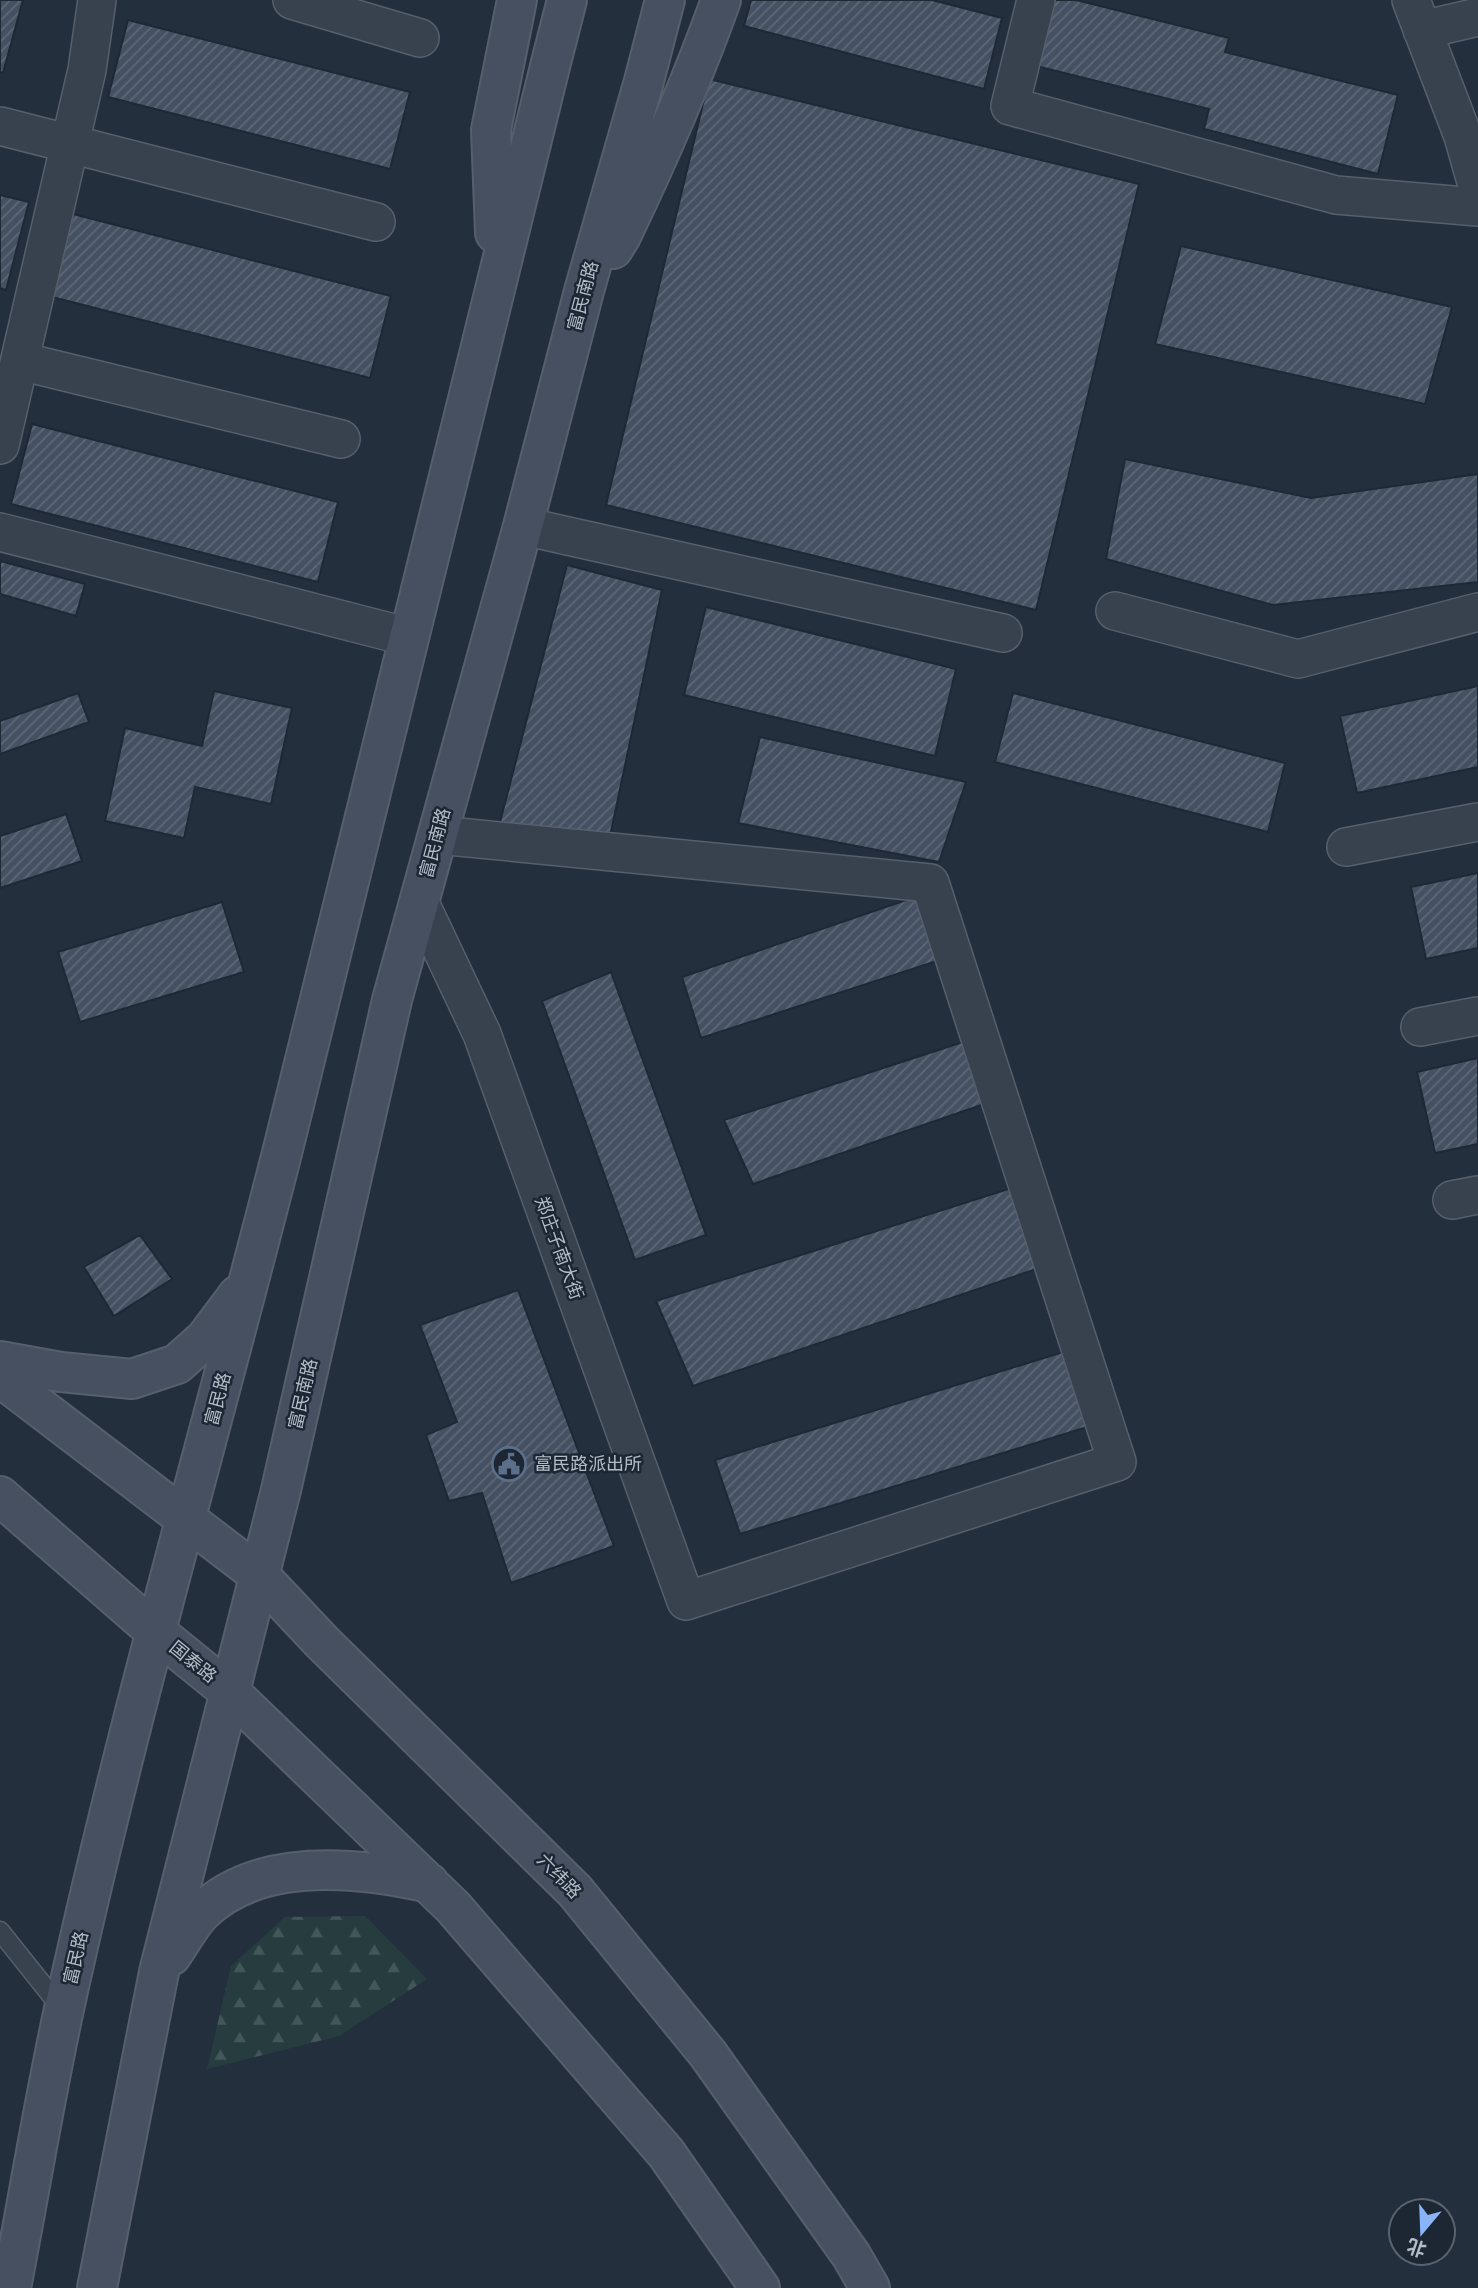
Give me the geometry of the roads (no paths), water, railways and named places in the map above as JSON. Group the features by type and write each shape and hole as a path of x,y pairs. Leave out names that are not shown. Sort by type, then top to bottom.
{"main road":[{"path":"496,275 491,130 517,0"},
{"path":"0,1361 61,1372 132,1379 177,1364 205,1339 250,1280 372,794 496,275 568,0"},
{"name":"富民南路","path":"230,1692 281,1490 392,1000 664,0"},
{"path":"584,291 621,236 650,176 721,0"},
{"name":"富民路","path":"11,2288 64,2011 156,1632 250,1280"},
{"path":"0,1377 186,1518"},
{"path":"0,1496 156,1632"},
{"name":"六纬路","path":"186,1518 258,1574 332,1651 575,1891 708,2054 851,2255 870,2288"},
{"name":"国泰路","path":"156,1632 230,1692"},
{"path":"96,2288 159,1972 230,1692 453,1907 666,2153 760,2288"},
{"path":"159,1972 202,1912 244,1884 282,1874 334,1870 385,1873 429,1884"}],"street":[{"path":"0,445 87,70 97,0"},
{"path":"292,0 420,38"},
{"path":"1036,0 1010,106 1336,195 1478,207"},
{"path":"1478,17 1417,15 1463,136 1478,189"},
{"path":"0,126 376,222"},
{"path":"20,361 341,439"},
{"path":"523,526 1003,633"},
{"path":"0,532 409,637"},
{"path":"1115,611 1298,659 1478,612"},
{"path":"1346,847 1478,822"},
{"name":"郑庄子南大街","path":"419,901 482,1034 686,1601 1117,1462 930,883 438,835"},
{"path":"1420,1027 1478,1016"}],"lane":[{"path":"0,1931 64,2011"}],"place":[{"name":"富民路派出所","path":"509,1464"}]}
